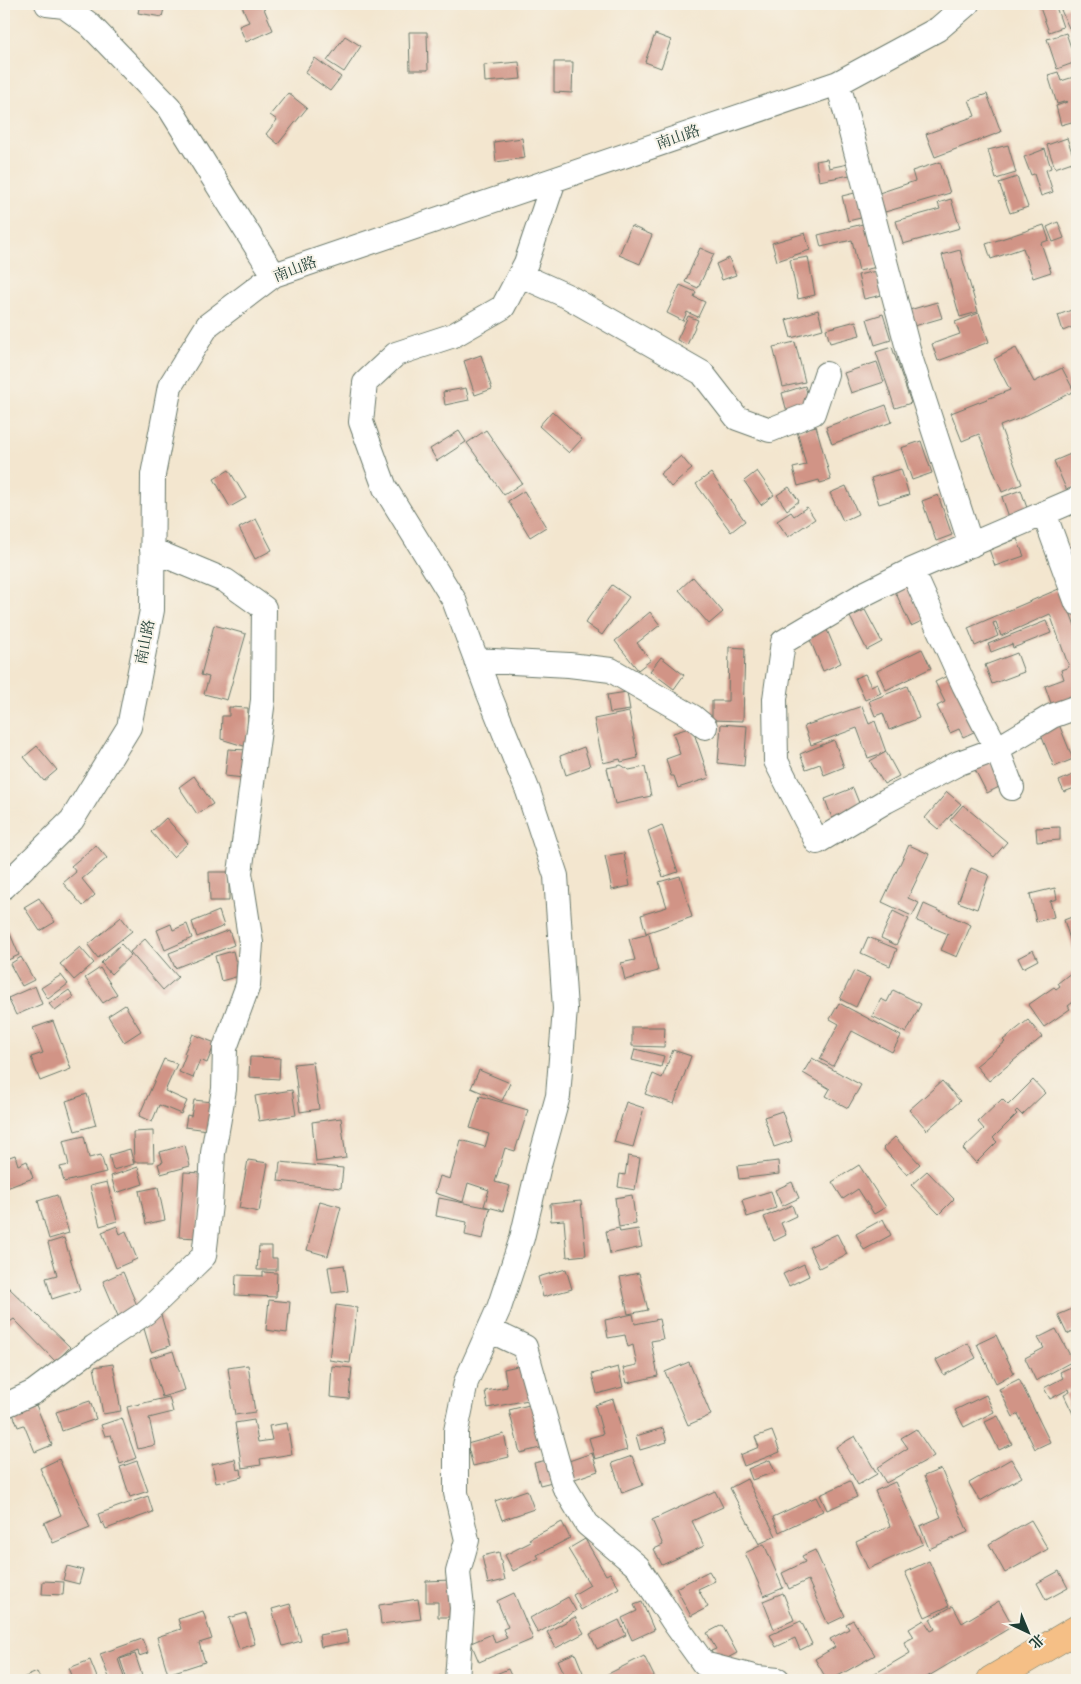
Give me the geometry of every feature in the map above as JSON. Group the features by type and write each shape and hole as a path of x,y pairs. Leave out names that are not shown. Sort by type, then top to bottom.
{"main road":[{"path":"991,1680 1077,1629"}],"street":[{"path":"47,4 64,6 89,24 169,107 274,275"},
{"name":"南山路","path":"4,887 72,820 129,727 152,610 152,475 170,386 208,326 274,275 838,83 938,29 967,4"},
{"path":"838,83 911,360 971,545"},
{"path":"457,1680 462,1608 458,1572 467,1540 456,1493 456,1431 466,1382 499,1308 522,1238 558,1096 565,1009 556,876 528,791 454,600 385,488 361,422 365,383 396,354 454,335 503,307 526,263 554,180"},
{"path":"520,275 567,296 702,373 737,418 770,430 813,413 826,374"},
{"path":"1077,499 912,570 858,598 783,642 775,699 776,761 817,842 958,763 997,749 1052,716 1077,707"},
{"path":"1044,513 1077,603"},
{"path":"4,1406 34,1392 94,1347 146,1313 204,1256 213,1153 224,1089 225,1048 248,984 251,943 240,872 263,700 264,608 226,581 152,550"},
{"path":"912,570 964,684 997,749 1012,788"},
{"path":"476,660 569,665 611,670 678,708 705,727"},
{"path":"489,1330 525,1347 564,1486 587,1524 638,1567 704,1664 758,1678 778,1680"}],"building":[{"path":"140,4 165,4 162,17 138,13"},
{"path":"241,4 262,4 273,30 246,42 239,26 249,22"},
{"path":"1055,4 1063,27 1049,32 1039,5"},
{"path":"1077,4 1077,25 1069,28 1061,10"},
{"path":"409,32 427,32 428,70 410,70"},
{"path":"1066,33 1076,62 1057,69 1047,39"},
{"path":"655,34 671,40 661,68 645,62"},
{"path":"345,36 361,46 344,72 327,61"},
{"path":"315,58 341,77 330,91 305,73"},
{"path":"519,62 521,79 485,82 484,65"},
{"path":"554,62 573,62 572,93 554,92"},
{"path":"1058,72 1061,81 1077,76 1077,128 1075,121 1061,125 1056,106 1067,101 1057,104 1048,75"},
{"path":"288,93 307,108 278,144 266,134 277,120 270,115"},
{"path":"987,94 1001,132 935,157 926,134 975,116 969,100"},
{"path":"522,138 525,158 496,162 494,142"},
{"path":"1067,138 1075,161 1055,168 1047,145"},
{"path":"1008,145 1016,173 996,179 988,150"},
{"path":"1045,149 1051,168 1046,170 1053,192 1041,196 1034,174 1031,175 1024,157"},
{"path":"827,159 829,168 848,164 850,175 819,181 816,161"},
{"path":"940,162 950,193 885,212 879,193 915,181 912,171"},
{"path":"1017,177 1028,207 1010,213 999,183"},
{"path":"859,192 865,217 848,221 842,196"},
{"path":"951,199 960,228 903,244 896,221 940,209 938,203"},
{"path":"1058,222 1064,238 1053,242 1047,227"},
{"path":"867,223 877,267 859,271 852,240 821,247 818,235"},
{"path":"1044,225 1049,240 1041,243 1051,272 1033,278 1023,248 991,259 986,244"},
{"path":"631,226 652,235 640,264 619,255"},
{"path":"805,233 810,250 777,261 772,243"},
{"path":"700,248 714,254 698,288 685,282"},
{"path":"960,250 978,312 960,317 942,255"},
{"path":"808,257 815,295 798,299 790,260"},
{"path":"729,258 736,275 722,280 716,264"},
{"path":"876,271 882,295 864,299 858,275"},
{"path":"680,285 696,292 694,297 705,302 698,317 687,312 683,321 667,313"},
{"path":"937,302 942,318 911,327 906,311"},
{"path":"1077,308 1077,325 1063,331 1058,315"},
{"path":"818,310 823,329 791,338 786,320"},
{"path":"979,313 989,342 938,361 932,344 960,334 955,322"},
{"path":"883,314 891,340 875,345 867,319"},
{"path":"688,316 698,320 687,345 677,340"},
{"path":"856,321 860,335 830,343 826,329"},
{"path":"795,342 805,382 783,387 773,347"},
{"path":"892,347 911,403 895,408 876,352"},
{"path":"1016,348 1034,382 1062,368 1074,391 1023,417 1000,426 1022,484 1002,492 979,434 962,441 951,413 1010,390 994,359"},
{"path":"481,355 492,389 475,395 464,361"},
{"path":"877,362 884,382 851,393 844,373"},
{"path":"805,386 811,405 787,412 782,393"},
{"path":"466,388 469,400 445,405 443,392"},
{"path":"886,405 892,422 832,444 826,427"},
{"path":"552,411 582,439 569,453 539,426"},
{"path":"816,426 831,480 820,483 819,480 798,486 793,468 806,465 797,431"},
{"path":"486,430 522,483 504,495 467,443"},
{"path":"459,431 466,442 437,461 430,449"},
{"path":"921,441 932,473 912,480 901,448"},
{"path":"1073,453 1077,461 1077,486 1067,491 1054,461"},
{"path":"681,456 692,469 671,487 660,474"},
{"path":"901,469 909,495 879,504 871,478"},
{"path":"229,470 246,498 230,507 214,479"},
{"path":"757,471 774,495 761,505 744,481"},
{"path":"711,473 745,521 731,532 696,484"},
{"path":"846,486 858,514 843,521 830,493"},
{"path":"789,487 799,501 787,510 777,495"},
{"path":"1021,490 1028,511 1009,517 1002,497"},
{"path":"524,491 546,527 530,537 508,501"},
{"path":"938,495 952,535 936,541 922,501"},
{"path":"807,507 815,519 788,537 777,521 791,512 794,516"},
{"path":"256,519 272,550 255,559 239,528"},
{"path":"1017,539 1024,556 995,566 989,549"},
{"path":"1077,544 1077,563 1072,565 1066,548"},
{"path":"693,577 723,612 709,624 679,590"},
{"path":"906,581 924,620 911,626 893,587"},
{"path":"612,585 629,597 602,635 585,623"},
{"path":"1061,588 1077,631 1077,696 1052,706 1045,686 1064,679 1061,670 1069,667 1050,614 1001,636 996,622 993,623 998,636 975,646 968,628"},
{"path":"865,610 882,642 867,650 850,617"},
{"path":"650,612 660,625 637,643 651,660 638,670 615,641"},
{"path":"1046,621 1051,633 1013,648 1012,644 991,652 988,644"},
{"path":"824,623 841,663 823,671 806,630"},
{"path":"214,625 246,634 227,700 204,694 209,677 201,675"},
{"path":"729,647 745,648 743,721 712,720 712,701 728,701"},
{"path":"922,649 931,668 886,690 877,671"},
{"path":"1017,653 1024,672 992,684 985,665"},
{"path":"661,657 684,675 674,689 650,671"},
{"path":"865,674 871,686 877,683 881,693 865,700 855,678"},
{"path":"951,674 978,730 963,737 959,729 950,733 937,706 945,702 935,682"},
{"path":"907,686 919,718 889,730 883,713 875,716 869,701"},
{"path":"627,692 630,710 610,713 607,695"},
{"path":"862,706 869,724 875,721 886,752 868,758 857,728 811,745 804,726"},
{"path":"229,707 248,708 247,747 221,739 222,716 229,716"},
{"path":"629,712 638,758 621,762 620,759 603,763 594,719"},
{"path":"1058,722 1073,759 1054,767 1039,730"},
{"path":"721,724 747,726 744,766 718,763"},
{"path":"692,727 709,778 678,788 674,776 671,776 666,759 680,754 673,733"},
{"path":"834,740 844,767 824,775 820,764 806,769 800,754"},
{"path":"37,746 57,770 44,781 24,757"},
{"path":"584,747 590,766 566,775 560,756"},
{"path":"228,749 247,750 244,778 225,776"},
{"path":"886,752 899,776 884,784 870,761"},
{"path":"988,756 1003,785 987,793 972,764"},
{"path":"621,765 629,770 645,767 651,796 615,804 607,768"},
{"path":"1077,773 1077,787 1064,792 1059,781"},
{"path":"194,776 213,804 197,814 179,787"},
{"path":"853,788 861,808 832,818 825,799"},
{"path":"947,792 961,804 938,829 925,818"},
{"path":"963,805 1007,842 994,857 950,820"},
{"path":"166,818 188,843 173,857 151,832"},
{"path":"662,825 678,872 663,877 648,831"},
{"path":"1060,827 1060,840 1037,842 1036,828"},
{"path":"96,845 107,858 82,879 95,895 83,906 63,883 76,872 71,866"},
{"path":"909,845 929,854 908,898 919,903 912,916 882,902"},
{"path":"624,853 630,886 612,890 605,856"},
{"path":"971,868 989,875 977,909 958,902"},
{"path":"209,872 229,872 229,901 210,901"},
{"path":"680,876 692,917 646,933 641,915 667,907 659,882"},
{"path":"1055,888 1057,899 1050,901 1054,917 1036,922 1030,894"},
{"path":"39,898 55,922 40,931 24,907"},
{"path":"924,904 971,925 957,957 941,950 948,934 917,921"},
{"path":"219,911 224,926 197,937 192,922"},
{"path":"893,911 909,919 896,945 881,938"},
{"path":"1077,915 1077,948 1073,949 1064,920"},
{"path":"121,917 132,931 98,958 88,945"},
{"path":"171,924 173,930 187,924 192,938 165,950 157,930"},
{"path":"8,929 19,955 8,960 6,956 4,957 4,931"},
{"path":"229,930 234,945 175,968 169,953"},
{"path":"649,934 658,971 625,980 621,963 635,960 629,939"},
{"path":"868,937 897,949 890,966 861,953"},
{"path":"145,939 178,977 163,990 130,952"},
{"path":"121,944 131,955 111,974 101,963"},
{"path":"80,947 94,963 74,980 60,964"},
{"path":"1033,950 1038,960 1023,968 1018,958"},
{"path":"233,951 239,976 221,981 215,956"},
{"path":"21,957 34,980 22,986 10,964"},
{"path":"100,968 117,994 103,1003 85,978"},
{"path":"1077,968 1077,999 1068,1006 1070,1009 1044,1027 1028,1005 1054,987 1056,989 1060,986 1058,983"},
{"path":"854,971 870,978 856,1007 840,999"},
{"path":"61,975 68,984 48,999 41,988"},
{"path":"35,986 42,1004 16,1015 8,998"},
{"path":"69,990 74,997 55,1011 49,1004"},
{"path":"893,990 921,1004 906,1033 872,1016 881,999 887,1002"},
{"path":"839,1003 901,1036 892,1052 852,1031 833,1066 820,1059 839,1024 830,1019"},
{"path":"125,1005 141,1031 124,1042 108,1016"},
{"path":"1028,1020 1042,1037 989,1081 976,1066 1005,1042 1003,1040"},
{"path":"53,1021 71,1069 40,1081 31,1057 43,1053 33,1028"},
{"path":"632,1027 665,1027 664,1047 632,1046"},
{"path":"193,1034 215,1043 207,1063 200,1060 193,1078 179,1072 186,1054 184,1053"},
{"path":"635,1049 664,1056 661,1067 632,1060"},
{"path":"673,1050 691,1056 674,1104 645,1094 653,1074 662,1078"},
{"path":"250,1057 280,1058 279,1079 249,1077"},
{"path":"812,1058 861,1085 848,1108 826,1096 830,1089 803,1073"},
{"path":"164,1059 177,1064 165,1091 187,1101 181,1114 159,1105 152,1122 139,1116"},
{"path":"313,1062 319,1109 300,1112 294,1064"},
{"path":"479,1070 510,1083 502,1101 471,1088"},
{"path":"1033,1080 1045,1093 1022,1115 1017,1110 1015,1112 1017,1114 993,1138 997,1142 976,1163 963,1149 984,1129 978,1122 1002,1099 1008,1105"},
{"path":"942,1081 960,1101 927,1130 909,1110"},
{"path":"292,1090 296,1115 259,1121 255,1096"},
{"path":"87,1094 96,1125 75,1131 66,1101"},
{"path":"480,1096 528,1110 515,1151 505,1148 495,1182 510,1186 503,1211 484,1206 489,1190 468,1183 463,1202 435,1193 440,1176 450,1179 461,1140 485,1147 489,1134 470,1128"},
{"path":"194,1100 212,1102 208,1130 185,1127 187,1115 191,1116"},
{"path":"626,1102 644,1108 633,1147 614,1142"},
{"path":"782,1111 792,1141 774,1147 764,1117"},
{"path":"341,1118 346,1158 316,1162 312,1122"},
{"path":"153,1131 154,1162 134,1162 133,1132"},
{"path":"84,1136 89,1158 101,1155 106,1172 64,1182 60,1167 69,1165 63,1141"},
{"path":"895,1137 920,1164 907,1175 883,1148"},
{"path":"185,1145 190,1166 161,1174 158,1164 163,1162 160,1152"},
{"path":"130,1149 134,1164 113,1170 109,1155"},
{"path":"15,1155 18,1165 27,1161 33,1178 4,1189 4,1159"},
{"path":"628,1156 640,1158 635,1190 618,1187 620,1174 625,1175"},
{"path":"248,1160 268,1163 259,1212 239,1208"},
{"path":"778,1161 779,1174 739,1179 737,1166"},
{"path":"280,1162 343,1168 341,1188 278,1181"},
{"path":"859,1165 886,1207 874,1214 858,1189 843,1199 832,1182"},
{"path":"138,1167 143,1184 116,1193 111,1176"},
{"path":"927,1171 954,1199 939,1214 911,1185"},
{"path":"184,1172 203,1173 198,1238 179,1237"},
{"path":"107,1182 117,1221 100,1226 90,1186"},
{"path":"792,1182 799,1198 782,1206 775,1190"},
{"path":"158,1187 165,1220 146,1224 139,1191"},
{"path":"771,1191 776,1208 747,1217 742,1200"},
{"path":"57,1195 69,1233 49,1239 38,1201"},
{"path":"632,1195 636,1224 619,1227 615,1198"},
{"path":"439,1198 490,1208 483,1239 465,1235 467,1222 436,1216"},
{"path":"320,1201 341,1207 328,1256 307,1250"},
{"path":"581,1201 586,1255 567,1257 564,1220 551,1221 550,1204"},
{"path":"792,1205 796,1216 781,1223 786,1235 774,1241 764,1217"},
{"path":"883,1219 891,1235 864,1250 856,1234"},
{"path":"117,1226 120,1234 126,1231 137,1259 116,1268 102,1232"},
{"path":"619,1228 620,1232 638,1229 642,1247 610,1254 606,1231"},
{"path":"837,1234 847,1254 819,1268 809,1247"},
{"path":"64,1238 80,1290 52,1299 46,1278 57,1275 48,1243"},
{"path":"259,1246 272,1246 272,1258 277,1258 277,1270 257,1270"},
{"path":"804,1264 809,1276 789,1286 783,1274"},
{"path":"344,1265 348,1291 332,1293 328,1267"},
{"path":"566,1269 572,1289 543,1297 538,1277"},
{"path":"123,1272 138,1308 118,1316 103,1281"},
{"path":"263,1272 277,1273 276,1297 235,1295 236,1275 263,1276"},
{"path":"639,1273 648,1310 628,1314 620,1277"},
{"path":"7,1286 70,1347 56,1362 14,1319 4,1326 4,1288"},
{"path":"269,1300 290,1302 287,1333 266,1330"},
{"path":"336,1305 357,1308 350,1363 329,1360"},
{"path":"1077,1307 1077,1329 1067,1334 1058,1315"},
{"path":"633,1314 635,1324 659,1319 663,1339 651,1341 658,1376 627,1383 623,1368 637,1365 633,1345 628,1347 625,1335 608,1338 605,1320"},
{"path":"161,1315 170,1346 151,1352 142,1322"},
{"path":"1056,1329 1073,1361 1036,1381 1025,1358 1044,1348 1038,1338"},
{"path":"996,1335 1014,1373 996,1383 977,1344"},
{"path":"968,1343 976,1358 944,1375 936,1360"},
{"path":"173,1351 185,1390 162,1397 150,1358"},
{"path":"689,1362 711,1415 688,1425 665,1372"},
{"path":"113,1364 121,1411 103,1414 94,1367"},
{"path":"526,1364 533,1399 488,1408 485,1391 507,1387 504,1369"},
{"path":"248,1365 255,1412 235,1415 228,1368"},
{"path":"1075,1365 1077,1370 1077,1422 1064,1395 1070,1392 1069,1389 1050,1399 1044,1388 1063,1378 1060,1372"},
{"path":"332,1366 352,1368 349,1399 330,1397"},
{"path":"618,1367 623,1387 597,1394 592,1374"},
{"path":"1019,1379 1050,1442 1035,1449 1018,1414 1013,1417 999,1389"},
{"path":"986,1395 994,1412 964,1427 955,1410"},
{"path":"169,1397 173,1412 149,1418 155,1445 138,1449 127,1407"},
{"path":"613,1399 627,1450 595,1459 589,1438 603,1434 595,1405"},
{"path":"90,1401 96,1419 62,1431 56,1412"},
{"path":"533,1404 544,1447 520,1453 509,1410"},
{"path":"36,1405 52,1445 35,1452 24,1425 18,1427 13,1414"},
{"path":"998,1416 1012,1444 999,1450 985,1422"},
{"path":"122,1418 136,1458 120,1464 111,1435 105,1436 101,1425"},
{"path":"254,1420 258,1442 272,1440 269,1426 287,1423 292,1454 260,1459 261,1465 242,1468 235,1423"},
{"path":"663,1428 667,1442 640,1450 636,1436"},
{"path":"916,1429 934,1456 886,1483 877,1468 908,1448 901,1438"},
{"path":"772,1431 780,1452 744,1466 740,1455 759,1447 755,1437"},
{"path":"504,1434 509,1457 473,1466 467,1444"},
{"path":"855,1436 877,1474 858,1485 836,1447"},
{"path":"592,1453 598,1471 572,1480 566,1462"},
{"path":"632,1456 643,1485 622,1493 612,1463"},
{"path":"59,1459 90,1528 53,1543 44,1523 61,1515 40,1468"},
{"path":"235,1459 237,1470 241,1469 242,1477 216,1483 212,1464"},
{"path":"1011,1459 1022,1477 980,1501 969,1483"},
{"path":"547,1460 552,1482 540,1485 534,1463"},
{"path":"770,1460 775,1472 752,1480 748,1469"},
{"path":"137,1461 148,1491 130,1497 120,1467"},
{"path":"941,1469 968,1532 929,1549 920,1526 941,1517 924,1476"},
{"path":"747,1479 776,1536 759,1544 730,1488"},
{"path":"850,1481 857,1497 827,1510 820,1495"},
{"path":"895,1482 923,1544 868,1569 856,1542 890,1526 875,1491"},
{"path":"527,1490 534,1509 502,1520 495,1501"},
{"path":"715,1491 723,1507 692,1521 704,1546 662,1565 654,1549 663,1545 652,1520"},
{"path":"148,1496 153,1512 106,1529 103,1522 101,1524 98,1514"},
{"path":"816,1497 823,1511 779,1532 773,1517"},
{"path":"1031,1520 1048,1549 1005,1573 989,1544"},
{"path":"562,1522 570,1538 537,1555 539,1558 513,1571 505,1555 531,1542 529,1539"},
{"path":"585,1539 606,1575 610,1573 619,1588 581,1610 573,1595 590,1585 568,1549"},
{"path":"764,1544 783,1588 764,1596 745,1553"},
{"path":"815,1550 845,1616 828,1624 808,1580 789,1589 782,1573 805,1562 802,1556"},
{"path":"499,1552 505,1580 488,1584 482,1556"},
{"path":"929,1561 949,1606 925,1617 905,1572"},
{"path":"67,1566 83,1570 79,1584 63,1580"},
{"path":"709,1571 715,1581 698,1589 708,1607 691,1616 676,1588"},
{"path":"1059,1571 1068,1588 1046,1600 1037,1583"},
{"path":"452,1580 452,1617 438,1617 438,1602 426,1602 426,1581"},
{"path":"43,1581 64,1582 63,1595 42,1594"},
{"path":"514,1593 533,1639 479,1662 471,1643 492,1634 495,1643 507,1638 503,1629 508,1627 497,1601"},
{"path":"783,1593 794,1620 774,1629 763,1601"},
{"path":"568,1597 576,1611 538,1633 530,1618"},
{"path":"418,1599 421,1619 381,1624 379,1605"},
{"path":"999,1601 1013,1626 922,1680 864,1680 910,1653 904,1642 914,1637 909,1629 924,1620 931,1631 935,1629 930,1619 953,1606 962,1623"},
{"path":"642,1602 654,1630 632,1640 622,1618 637,1611 634,1605"},
{"path":"290,1604 301,1641 283,1646 272,1609"},
{"path":"203,1611 212,1639 199,1643 205,1662 168,1674 157,1637 181,1629 178,1619"},
{"path":"246,1613 255,1644 239,1649 229,1618"},
{"path":"575,1617 584,1633 556,1648 547,1632"},
{"path":"619,1620 626,1635 597,1649 590,1634"},
{"path":"853,1620 875,1655 831,1680 827,1680 815,1659 835,1647 830,1639 849,1629 846,1624"},
{"path":"801,1621 812,1644 800,1650 795,1638 776,1647 770,1635"},
{"path":"722,1625 737,1653 718,1663 711,1651 716,1649 707,1633"},
{"path":"346,1630 348,1642 321,1647 319,1635"},
{"path":"142,1639 148,1653 139,1656 138,1651 118,1659 125,1680 110,1680 100,1654"},
{"path":"575,1653 586,1680 567,1680 558,1660"},
{"path":"135,1654 142,1675 127,1680 120,1659"},
{"path":"644,1656 656,1680 601,1680 600,1678"},
{"path":"90,1660 98,1680 74,1680 69,1668"},
{"path":"508,1669 513,1680 490,1680 489,1677"},
{"path":"37,1672 41,1680 18,1680"}]}
